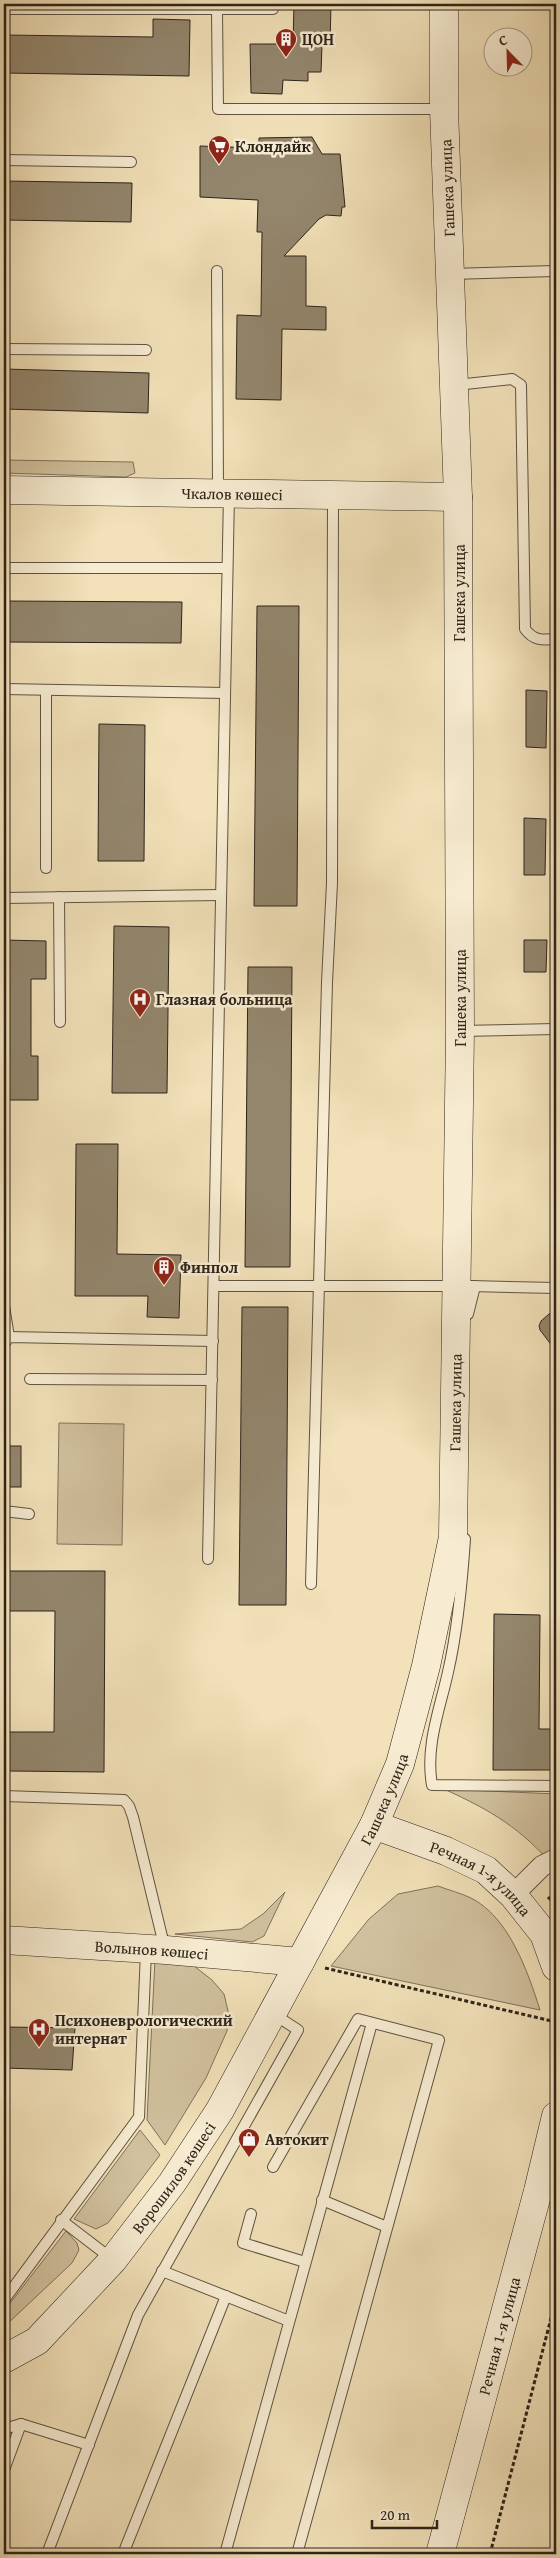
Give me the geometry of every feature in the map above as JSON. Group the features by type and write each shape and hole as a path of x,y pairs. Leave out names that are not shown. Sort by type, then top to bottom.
{"main road":[{"name":"Гашека улица","path":"300,1962 374,1825 400,1764 426,1666 452,1537 466,1286 460,1030 458,497 452,386 444,108 444,4"},
{"name":"Чкалов көшесі","path":"4,490 458,497"},
{"name":"Речная 1-я улица","path":"374,1825 446,1851 486,1870 513,1894 544,1934 556,1967"},
{"name":"Волынов көшесі","path":"4,1940 300,1962"},
{"name":"Ворошилов көшесі","path":"4,2359 37,2341 113,2260 172,2183 220,2110 300,1962"},
{"name":"Речная 1-я улица","path":"440,2554 536,2201 556,2116"}],"street":[{"path":"513,1894 542,1866 556,1859"}],"lane":[{"path":"4,9 273,9 273,4"},
{"path":"217,9 218,109 444,108"},
{"path":"4,160 131,162"},
{"path":"208,1559 227,568 223,494 217,270"},
{"path":"450,274 556,271"},
{"path":"4,349 146,350"},
{"path":"452,386 512,380 521,385 525,629 531,637 539,640 556,639"},
{"path":"311,1584 327,982 332,883 333,495"},
{"path":"4,568 227,568"},
{"path":"4,689 225,693"},
{"path":"46,691 46,868"},
{"path":"4,898 221,895"},
{"path":"59,897 60,1022"},
{"path":"460,1030 556,1030"},
{"path":"214,1286 556,1288"},
{"path":"466,1286 468,1328"},
{"path":"4,1306 6,1341 212,1341"},
{"path":"30,1379 212,1380"},
{"path":"4,1511 29,1514"},
{"path":"465,1530 459,1604 448,1672 436,1716 431,1750 429,1768 432,1785 556,1786"},
{"path":"4,1796 124,1800 133,1816 156,1950 140,2117 61,2220 4,2300"},
{"path":"47,2554 138,2315 298,2030 271,2013"},
{"path":"273,2167 358,2019 439,2040 297,2554"},
{"path":"224,2554 372,2022"},
{"path":"322,2200 387,2227"},
{"path":"251,2214 243,2242 305,2262"},
{"path":"61,2220 113,2260"},
{"path":"162,2271 289,2322"},
{"path":"123,2554 226,2296"},
{"path":"4,2429 21,2424 88,2445"},
{"path":"4,2470 21,2424"}],"path":[{"path":"300,1962 556,2022"},
{"path":"490,2554 556,2299"}],"shaded area":[{"path":"4,460 133,462 135,473 126,477 4,473"},
{"path":"59,1423 124,1424 122,1545 57,1544"},
{"path":"444,1789 556,1794 556,1869 518,1831 477,1805"},
{"path":"438,1886 471,1898 496,1918 523,1963 540,2010 331,1966 369,1919 398,1894"},
{"path":"285,1892 264,1936 252,1942 175,1934 241,1929 263,1914"},
{"path":"155,1959 194,1966 212,1980 224,1994 228,2011 227,2031 206,2078 165,2145 147,2120"},
{"path":"140,2130 160,2155 108,2223 96,2229 74,2219"},
{"path":"66,2231 77,2243 79,2250 72,2263 4,2327 4,2311"}],"building":[{"name":"ЦОН","path":"294,4 331,4 330,45 322,45 321,72 308,72 308,81 283,80 282,94 251,93 250,44 293,44"},
{"path":"153,19 190,20 189,76 4,73 4,35 153,37"},
{"path":"312,137 322,154 340,154 345,207 342,207 341,216 326,215 319,219 284,256 306,256 306,306 326,307 326,330 282,329 281,400 236,399 237,315 261,316 262,232 257,232 258,200 200,197 200,146 259,148 259,138"},
{"path":"4,181 132,183 131,222 4,220"},
{"path":"4,369 149,373 148,413 4,409"},
{"path":"4,601 182,602 181,643 4,642"},
{"path":"257,606 299,606 297,906 254,906"},
{"path":"526,690 547,691 546,748 526,747"},
{"path":"99,724 145,725 144,861 98,861"},
{"path":"524,818 546,819 545,875 524,875"},
{"path":"114,926 169,927 167,1093 112,1093"},
{"path":"4,940 46,941 46,979 31,979 31,1056 38,1056 38,1100 4,1100"},
{"path":"524,940 547,940 546,972 524,972"},
{"path":"248,967 292,967 290,1267 245,1267"},
{"path":"76,1144 118,1144 117,1254 181,1255 179,1318 147,1317 148,1296 75,1296"},
{"path":"242,1307 288,1307 286,1605 239,1605"},
{"path":"556,1308 556,1351 539,1326 541,1321"},
{"path":"4,1446 21,1446 21,1487 4,1487"},
{"path":"8,1571 105,1571 104,1772 8,1771 9,1732 54,1732 55,1611 8,1611"},
{"path":"494,1614 540,1615 539,1729 556,1729 556,1770 493,1770"},
{"name":"Психоневрологический интернат","path":"4,2027 75,2028 72,2070 4,2068"}],"place":[{"name":"ЦОН","path":"286,58"},
{"name":"Клондайк","path":"219,165"},
{"name":"Глазная больница","path":"140,1018"},
{"name":"Финпол","path":"164,1286"},
{"name":"Психоневрологический интернат","path":"39,2048"},
{"name":"Автокит","path":"249,2158"}]}
